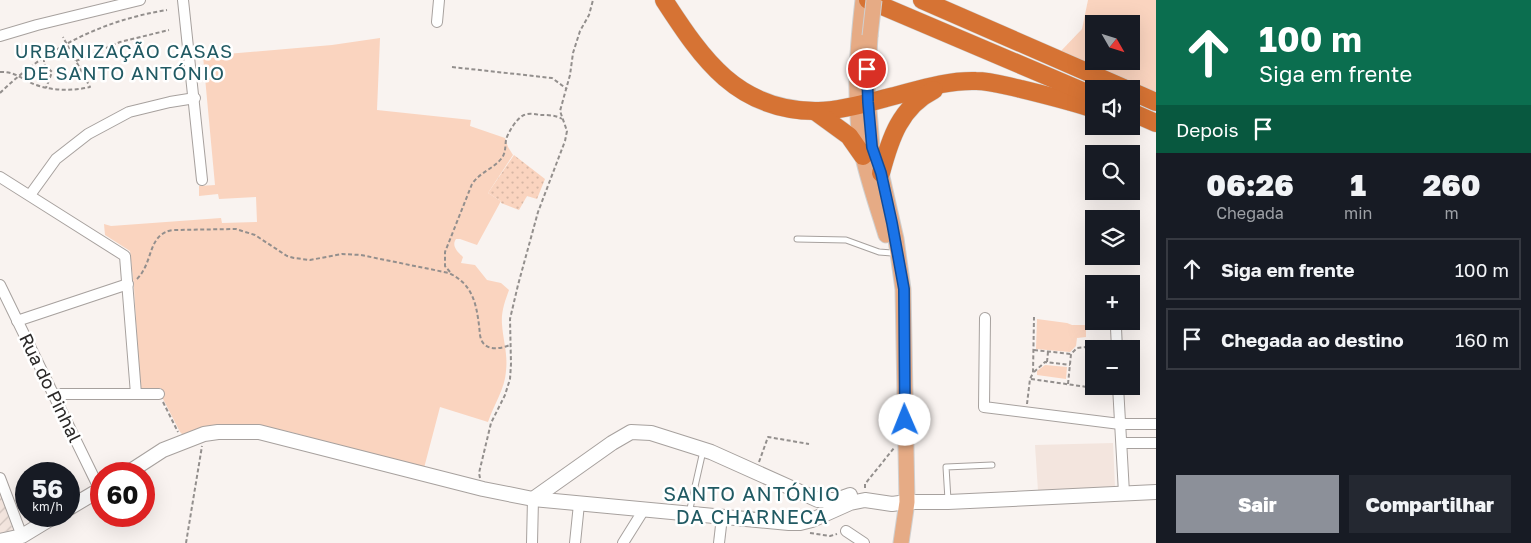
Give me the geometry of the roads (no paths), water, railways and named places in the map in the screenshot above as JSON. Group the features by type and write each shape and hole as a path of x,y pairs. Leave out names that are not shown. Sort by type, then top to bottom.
{"highway":[{"path":"664,0 708,62 741,91 758,100 784,108 816,112 862,104 946,83 976,81 995,83 1053,96 1085,107"},
{"path":"868,0 1085,92"},
{"path":"922,0 1105,80"},
{"path":"881,173 895,128 910,108 927,93 946,83"},
{"path":"1140,95 1156,102"},
{"path":"816,112 849,136 863,156"},
{"path":"1140,116 1156,123"},
{"path":"1140,126 1156,132"}],"main road":[{"path":"863,0 867,69 862,104 861,138 863,156 904,289"},
{"path":"865,33 874,0"},
{"path":"862,104 872,147 881,173 896,239 904,289 907,502 901,543"}],"street":[{"path":"0,36 36,25 140,0"},
{"path":"183,0 202,180"},
{"path":"437,22 439,0"},
{"path":"30,195 56,159 88,134 130,112 194,98"},
{"path":"861,138 882,201 888,207"},
{"path":"0,177 125,256 136,394"},
{"path":"17,321 128,284"},
{"name":"Rua do Pinhal","path":"0,286 3,300 17,321 90,467"},
{"path":"985,318 984,407 1120,424 1156,424"},
{"path":"54,394 159,394"},
{"path":"1118,395 1124,493"},
{"path":"144,462 163,450 204,434 259,432 484,490 533,499 789,524 817,518 857,501 865,500 892,504 1156,492"},
{"path":"533,499 612,443 631,432 651,433 703,449 803,495 818,500 836,500 858,493 866,493 893,496 907,502"},
{"path":"1122,443 1156,443"},
{"path":"0,478 22,536"},
{"path":"532,543 533,499"},
{"path":"817,518 822,508 818,500"},
{"path":"575,543 579,504"},
{"path":"623,543 643,511"},
{"path":"719,543 722,517"},
{"path":"9,543 37,527"},
{"path":"846,531 864,543"},
{"path":"0,541 22,536"}],"lane":[{"path":"797,239 846,240 879,252 892,253"},
{"path":"689,514 703,449"},
{"path":"948,502 946,467 992,465"}],"district":[{"name":"URBANIZAÇÃO CASAS DE SANTO ANTÓNIO","path":"124,62"},
{"name":"SANTO ANTÓNIO DA CHARNECA","path":"752,506"}]}
